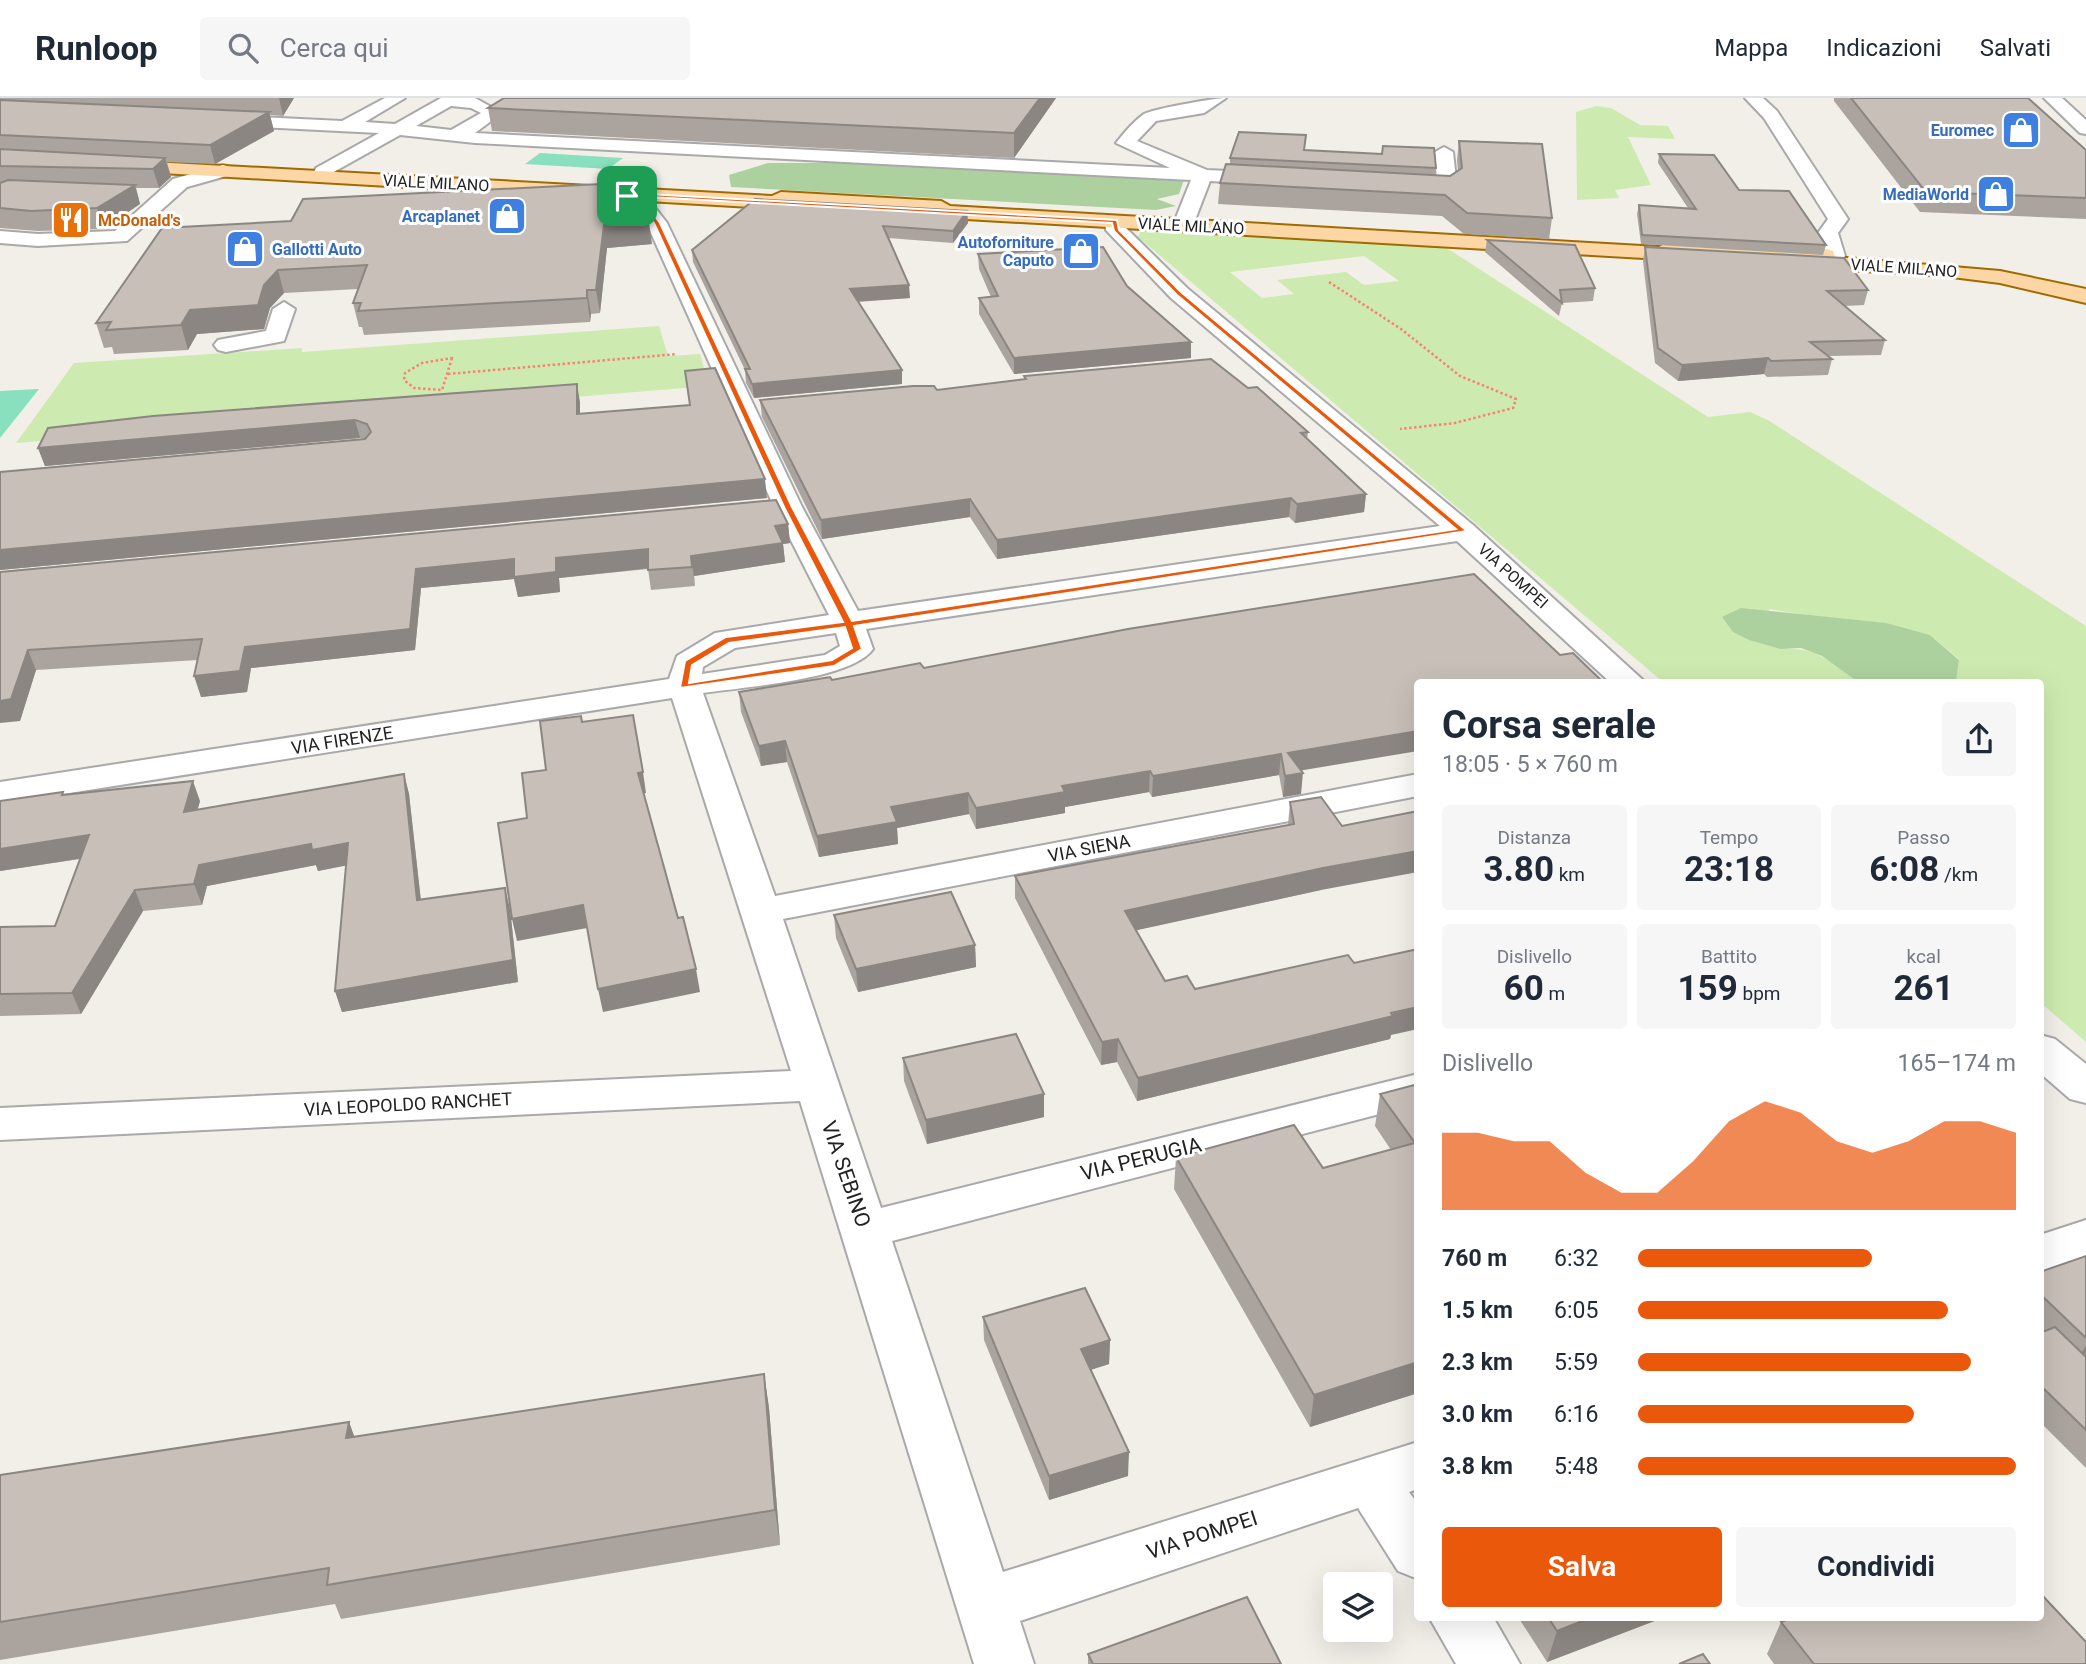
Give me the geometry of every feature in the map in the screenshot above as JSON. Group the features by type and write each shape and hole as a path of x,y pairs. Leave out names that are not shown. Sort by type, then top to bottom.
{"main road":[{"name":"VIALE MILANO","path":"2086,276 1835,256 323,172 98,162 173,183 223,172 1944,270 2000,277 2086,296"}],"street":[{"path":"343,127 397,98"},
{"path":"1203,176 1125,143 1151,117 1198,108 1218,98"},
{"path":"1754,98 1771,115 1838,219 1828,233 1835,256"},
{"path":"2052,98 2086,129"},
{"path":"323,172 450,100 475,103 494,113 454,136"},
{"path":"196,119 398,130 454,136 1297,180"},
{"path":"1392,185 1447,188 1444,152"},
{"path":"1185,220 1203,176"},
{"path":"140,196 173,183"},
{"path":"0,237 38,240 120,237 173,183"},
{"path":"613,193 639,200 657,223 745,409 774,508 849,624 1463,531"},
{"path":"657,223 675,206 706,198"},
{"name":"VIA POMPEI","path":"1115,222 1116,230 1179,293 1463,531 1626,679"},
{"path":"226,345 276,336 284,309"},
{"path":"1232,363 1259,361"},
{"path":"745,409 772,406"},
{"name":"VIA FIRENZE","path":"0,793 834,663 857,649 849,624"},
{"name":"VIA SEBINO","path":"684,686 761,911 1004,1664"},
{"name":"VIA SIENA","path":"761,911 1414,786"},
{"path":"2044,1052 2086,1088"},
{"name":"VIA LEOPOLDO RANCHET","path":"0,1124 816,1085"},
{"name":"VIA PERUGIA","path":"865,1230 1414,1090"},
{"path":"2044,1253 2086,1238"},
{"path":"1394,1473 1414,1540"},
{"name":"VIA POMPEI","path":"986,1605 1394,1473"},
{"path":"1462,1621 1490,1664"}],"path":[{"path":"1329,282 1401,329 1460,376 1495,387 1516,399 1513,408 1495,415 1455,423 1347,434"},
{"path":"447,374 718,350"},
{"path":"452,358 447,374 442,390 414,388 404,380 405,373 422,363 452,358"}],"green space":[{"path":"1596,106 1611,108 1640,125 1668,126 1675,139 1628,137 1651,185 1615,190 1619,198 1577,200 1576,112"},
{"path":"540,153 623,158 608,169 525,164"},
{"path":"768,163 848,163 1184,180 1179,194 1157,199 1176,206 1156,210 731,187 729,175"},
{"path":"1142,229 1436,245 1450,250 1708,417 1750,412 1768,420 2086,626 2086,1042 2044,1006 2044,679 1956,679 1959,659 1930,635 1769,609 1781,649 1814,653 1854,679 1659,679 1138,237","holes":["1364,256 1399,281 1364,285 1346,272 1277,280 1294,294 1262,298 1230,272"]},
{"path":"659,326 668,356 700,354 709,386 16,443 74,363 302,348 302,352"},
{"path":"39,389 0,438 0,391"},
{"path":"1741,608 1886,623 1930,635 1959,660 1956,679 1854,679 1822,656 1801,648 1781,649 1749,640 1733,632 1722,617"}],"building":[{"path":"504,98 1040,98 1014,133 488,108"},
{"path":"1851,98 2028,98 2086,150 2086,198 1926,192"},
{"path":"0,100 269,112 210,145 0,135"},
{"path":"1239,132 1306,135 1304,150 1382,154 1383,146 1434,148 1436,168 1230,158"},
{"path":"1459,141 1542,144 1552,218 1467,213 1445,195 1220,183 1226,164 1450,176 1462,168"},
{"path":"0,149 165,158 153,169 0,166"},
{"path":"1659,154 1714,155 1739,190 1789,191 1826,245 1642,235 1639,205 1696,209"},
{"path":"8,180 135,185 97,208 31,211 0,208 0,183"},
{"path":"621,183 627,185 649,222 604,225 596,290 587,290 587,298 358,311 361,303 353,303 367,265 278,270 264,285 258,305 190,310 181,325 106,330 111,322 96,323 162,228 291,221 303,199"},
{"path":"755,199 967,211 953,231 883,226 909,285 850,289 902,370 752,384 745,369 750,369 692,250"},
{"path":"1487,240 1575,245 1595,288 1560,290 1562,303"},
{"path":"1103,247 1127,286 1191,342 1014,358 979,298 998,296 978,254"},
{"path":"1645,247 1844,258 1868,290 1827,291 1885,340 1810,342 1832,359 1771,361 1768,358 1682,365 1658,348"},
{"path":"1211,359 1248,388 1257,387 1308,432 1301,433 1366,494 1297,504 1291,498 997,540 970,499 821,520 760,400 913,386 934,386 937,390 1026,379 1024,376"},
{"path":"715,368 765,479 0,550 0,472 365,439 371,432 367,424 355,420 38,448 48,428 153,416 577,384 577,414 690,405 685,371"},
{"path":"776,500 788,524 775,526 783,543 691,556 692,567 648,570 648,549 556,558 556,572 514,577 514,559 416,569 410,629 245,647 240,671 194,676 202,639 28,650 11,699 0,701 0,572"},
{"path":"1474,574 1560,655 1573,653 1600,679 1414,679 1414,732 1288,753 1303,773 1285,776 1281,754 1153,776 1150,771 1062,786 1065,792 976,808 968,793 891,807 897,822 817,836 785,741 759,746 739,692 830,677 832,680 920,663 924,668 1128,629"},
{"path":"633,715 643,772 638,773 678,918 683,917 696,969 598,989 583,905 512,919 498,823 527,818 522,773 546,770 540,721 581,716 582,722"},
{"path":"404,774 417,900 505,888 513,960 335,991 348,843 312,850 311,844 199,865 194,884 135,890 72,993 0,994 0,927 55,926 89,835 0,849 0,801 63,792 62,795 193,781 184,812"},
{"path":"1321,797 1342,826 1414,812 1414,852 1323,868 1125,911 1165,981 1187,976 1195,989 1348,955 1354,963 1414,950 1414,1008 1391,1013 1393,1016 1138,1078 1118,1039 1102,1042 1015,876 1294,824 1290,802"},
{"path":"951,892 975,945 856,969 834,915"},
{"path":"1016,1034 1044,1094 926,1120 903,1058"},
{"path":"1414,1085 1414,1142 1380,1094"},
{"path":"1294,1125 1323,1168 1414,1143 1414,1363 1314,1395 1176,1157"},
{"path":"2086,1256 2086,1338 2044,1298 2044,1271"},
{"path":"1085,1288 1110,1340 1081,1349 1129,1452 1049,1476 983,1317"},
{"path":"2055,1327 2086,1357 2086,1430 2044,1389 2044,1331"},
{"path":"764,1374 775,1510 327,1585 329,1568 0,1622 0,1475 349,1422 346,1438"},
{"path":"1247,1597 1281,1664 1093,1664 1088,1654"},
{"path":"2044,1597 2086,1642 2086,1664 1814,1664 1781,1622 2044,1621"},
{"path":"1551,1621 1582,1621 1557,1631"},
{"path":"1703,1654 1710,1664 1679,1664"}],"place":[{"name":"Euromec","path":"2021,130"},
{"name":"MediaWorld","path":"1996,194"},
{"name":"Arcaplanet","path":"507,216"},
{"name":"McDonald's","path":"71,220"},
{"name":"Gallotti Auto","path":"245,249"},
{"name":"Autoforniture Caputo","path":"1081,251"}],"route":[{"path":"627,196 613,193 1115,222 1116,230 1179,293 1463,531 849,624 857,649 834,663 684,686 688,663 726,640 849,624 788,507 718,350 657,223 642,202 627,196"}]}
